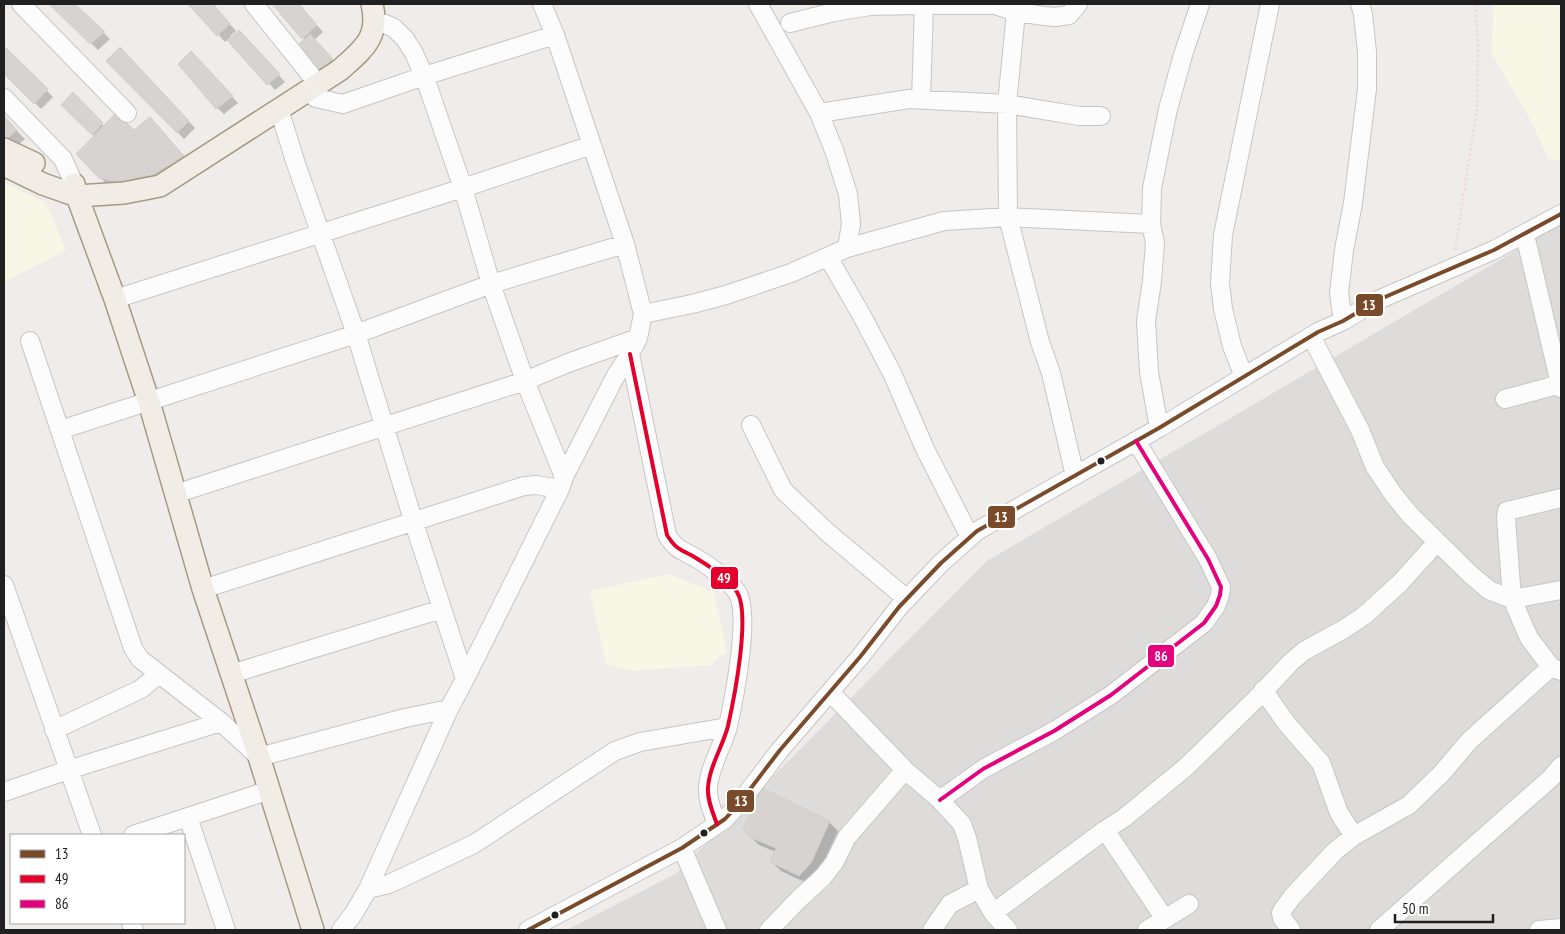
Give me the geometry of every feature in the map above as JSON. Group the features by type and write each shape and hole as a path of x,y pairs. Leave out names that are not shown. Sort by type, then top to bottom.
{"main road":[{"path":"4,165 43,184 83,192 124,193 160,186 179,176 279,108 340,70 366,46 373,14"},
{"path":"4,149 83,192 115,299 149,402 203,589 260,757 314,930"}],"street":[{"path":"21,4 127,113"},
{"path":"254,4 312,88 316,98 343,104 424,76 555,35"},
{"path":"341,930 354,914 368,889 448,709 466,679 562,483 638,338 643,314 625,244 555,35 542,4"},
{"path":"758,4 819,113 834,150 848,194 851,224 847,248"},
{"path":"774,34 802,15 810,4"},
{"path":"790,23 834,12 870,6 985,5 1016,12 1056,17 1069,14 1078,4"},
{"path":"1160,428 1149,372 1146,321 1155,243 1151,224 1152,188 1168,109 1182,55 1200,4"},
{"path":"1244,377 1232,346 1223,309 1220,283 1223,235 1270,4"},
{"path":"1344,322 1339,293 1344,250 1354,203 1367,89 1367,52 1363,14 1360,4"},
{"path":"921,100 924,5"},
{"path":"1016,12 1007,104 1008,217 1040,342 1050,373 1075,476"},
{"path":"373,14 385,24 394,28 414,53 424,76 464,188 491,284 562,483"},
{"path":"4,98 63,159 83,192"},
{"path":"819,113 910,99 1007,104 1079,116 1102,116"},
{"path":"279,108 296,164 356,334 414,522 466,679"},
{"path":"115,299 464,188 592,145"},
{"path":"535,929 682,848 724,819 738,805 780,750 907,599 941,563 978,531 1160,428 1311,336 1344,322 1378,300 1452,269 1525,235 1561,214"},
{"path":"643,314 692,304 734,292 791,273 847,248 944,221 1008,217 1151,224"},
{"path":"1505,399 1561,385 1525,235"},
{"path":"60,430 356,334 491,284 625,244"},
{"path":"828,257 892,373 925,449 970,537"},
{"path":"1311,336 1360,430 1375,467 1410,515 1470,574 1490,590 1512,599 1561,590"},
{"path":"175,494 526,381 568,363 638,338"},
{"path":"30,341 133,648 140,659 221,722 260,757 364,728 448,709"},
{"path":"630,354 667,535 678,550 696,558 737,592 743,619 742,647 728,727 708,787 709,799 717,824"},
{"path":"751,424 784,490 827,532 907,599"},
{"path":"940,800 983,770 1054,732 1111,695 1204,623 1216,606 1221,587 1208,559 1136,441"},
{"path":"203,589 524,486 562,483"},
{"path":"1291,930 1282,918 1281,913 1292,897 1335,851 1354,836 1409,804 1442,772 1469,741 1556,669 1529,638 1512,599 1506,518 1507,510 1561,498"},
{"path":"993,914 1105,830 1124,818 1186,767 1304,651 1365,615 1401,582 1437,542"},
{"path":"5,594 92,834"},
{"path":"231,674 442,609"},
{"path":"54,730 141,689 159,674"},
{"path":"1263,690 1287,724 1321,763 1339,813 1354,836"},
{"path":"830,692 905,770 940,800 962,824 970,846 979,889 993,914 1008,930"},
{"path":"4,792 221,722"},
{"path":"368,889 389,884 474,844 615,752 640,742 728,727"},
{"path":"1379,930 1551,778 1561,766"},
{"path":"769,930 823,877 834,863 847,837 905,770"},
{"path":"136,834 270,790"},
{"path":"188,817 226,930"},
{"path":"1105,830 1165,919"},
{"path":"682,848 717,930"},
{"path":"932,930 950,904 979,889"},
{"path":"1147,930 1189,904"},
{"path":"1539,930 1561,928"}],"path":[{"path":"1452,269 1477,109 1478,43 1475,4"}],"shaded area":[{"path":"1494,4 1561,4 1561,161 1548,158 1531,121 1491,52"},
{"path":"4,183 46,203 66,250 4,282"},
{"path":"1561,224 1561,930 567,930 677,873 987,561"},
{"path":"668,574 714,592 727,654 719,656 711,665 631,671 606,664 590,591"}],"building":[{"path":"49,4 75,4 105,32 90,44"},
{"path":"188,4 213,4 230,24 217,36"},
{"path":"272,4 299,4 317,25 302,39"},
{"path":"239,30 280,74 267,85 227,40"},
{"path":"310,34 333,59 317,72 296,47"},
{"path":"4,46 48,89 34,104 4,74"},
{"path":"120,47 189,121 177,133 106,61"},
{"path":"191,51 233,96 216,109 178,64"},
{"path":"73,92 103,123 92,135 61,105"},
{"path":"116,113 134,130 150,117 184,156 153,175 117,182 99,178 76,154"},
{"path":"4,116 17,130 4,141"},
{"path":"762,788 830,821 811,863 799,876 770,862 776,848 749,837 743,829"}],"transit line":[{"name":"13","path":"528,930 682,848 725,819 780,750 860,657 899,607 941,563 977,531 1159,428 1318,332 1343,321 1378,300 1494,250 1561,214"},
{"name":"49","path":"630,354 667,535 677,547 718,573 729,583 737,592 741,603 742,637 734,697 726,734 713,764 708,788 709,802 717,824"},
{"name":"86","path":"940,800 983,769 1054,731 1111,695 1204,623 1216,606 1221,587 1208,559 1136,441"}]}
